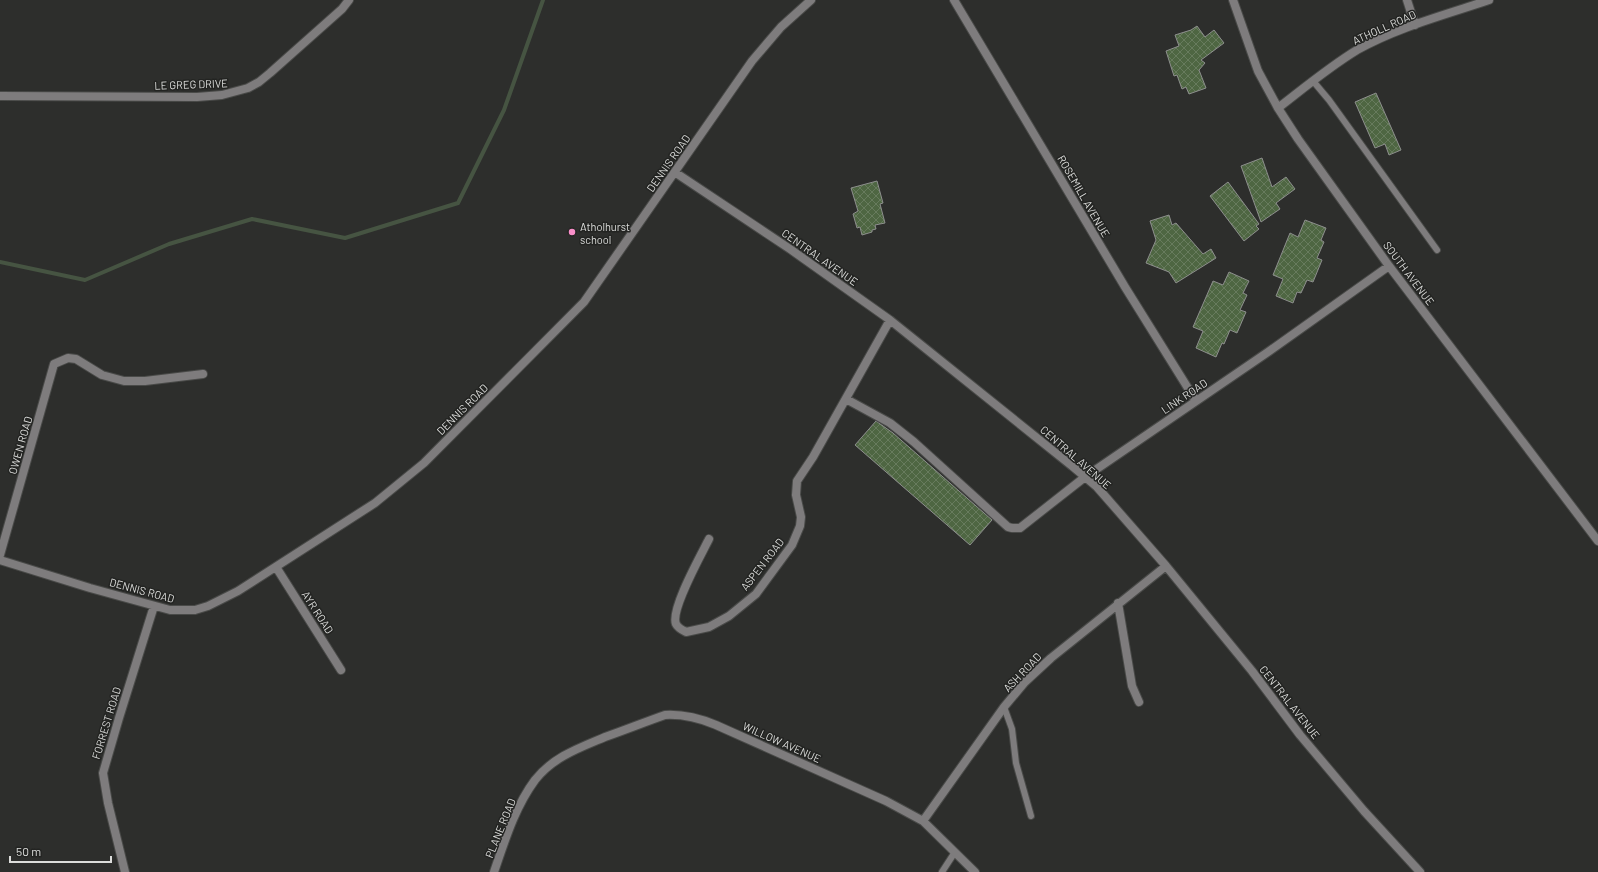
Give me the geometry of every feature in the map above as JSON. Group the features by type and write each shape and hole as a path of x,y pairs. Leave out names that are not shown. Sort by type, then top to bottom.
{"street":[{"name":"LE GREG DRIVE","path":"0,96 197,97 235,93 248,88 265,78 342,9 348,0"},
{"name":"DENNIS ROAD","path":"0,560 154,606 170,610 196,610 208,606 238,591 375,504 424,463 584,302 764,46 781,26 811,0"},
{"name":"ROSEMILL AVENUE","path":"954,0 1104,253 1196,401"},
{"name":"SOUTH AVENUE","path":"1233,0 1258,71 1278,108 1298,139 1390,266 1598,541"},
{"path":"1407,0 1415,25"},
{"name":"ATHOLL ROAD","path":"1278,108 1313,81 1358,50 1377,40 1415,25 1489,0"},
{"name":"CENTRAL AVENUE","path":"676,173 790,249 890,320 1096,487 1166,566 1252,671 1300,735 1416,871"},
{"name":"LINK ROAD","path":"846,399 890,423 914,442 1008,527 1020,528 1085,478 1390,266"},
{"name":"ASPEN ROAD","path":"708,539 679,600 676,611 676,624 680,629 686,632 694,632 709,627 729,616 756,594 792,545 800,526 801,517 796,495 798,481 890,320"},
{"name":"OWEN ROAD","path":"0,554 54,364 68,358 76,360 102,375 124,381 145,381 203,374"},
{"name":"ASH ROAD","path":"924,821 1004,707 1025,682 1051,658 1166,566"},
{"name":"AYR ROAD","path":"276,567 341,670"},
{"path":"1118,603 1132,686 1139,702"},
{"name":"FORREST ROAD","path":"125,872 108,803 104,773 119,718 154,606"},
{"name":"WILLOW AVENUE","path":"559,758 577,748 665,714 692,716 716,725 836,778 886,801 924,821 975,872"},
{"name":"PLANE ROAD","path":"494,872 516,812 526,794 536,779 559,758"}],"lane":[{"path":"1313,81 1329,100 1437,250"},
{"path":"1004,707 1012,729 1016,763 1031,816"},
{"path":"942,872 955,852"}],"building":[{"path":"1197,26 1205,37 1214,30 1224,43 1201,60 1205,63 1199,70 1206,88 1189,94 1186,87 1182,89 1177,75 1174,76 1166,51 1179,46 1175,35 1191,30"},
{"path":"1376,93 1401,150 1389,155 1385,144 1375,148 1355,102"},
{"path":"1262,158 1272,187 1286,177 1295,189 1276,203 1280,209 1261,222 1241,166"},
{"path":"877,181 883,203 880,204 885,223 875,225 876,229 862,235 860,227 857,228 853,214 858,211 851,188"},
{"path":"1228,182 1259,224 1256,226 1259,229 1244,241 1210,196"},
{"path":"1169,215 1172,225 1176,223 1203,254 1211,249 1216,258 1176,283 1169,272 1146,263 1156,240 1150,221"},
{"path":"1305,220 1326,228 1321,240 1324,242 1317,258 1322,260 1313,282 1307,280 1301,293 1297,292 1293,303 1276,296 1283,279 1273,275 1290,233 1298,237"},
{"path":"1229,272 1249,281 1243,293 1247,295 1240,310 1246,312 1237,333 1230,330 1216,357 1196,348 1203,331 1193,327 1213,281 1223,285"},
{"path":"876,421 893,433 992,520 970,545 855,445"}],"waterway":[{"path":"0,262 85,280 169,244 252,219 345,238 458,203 504,110 543,0"}],"place":[{"name":"Atholhurst school","path":"572,232"}]}
